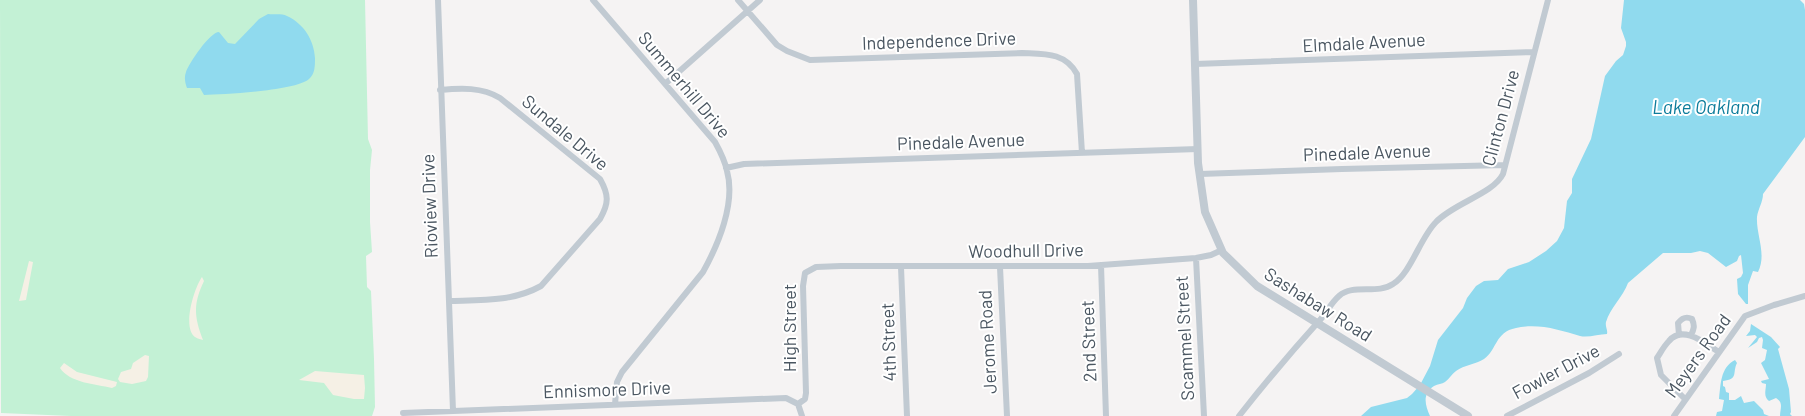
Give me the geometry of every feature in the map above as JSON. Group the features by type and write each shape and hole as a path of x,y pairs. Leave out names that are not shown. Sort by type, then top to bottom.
{"street":[{"name":"Rioview Drive","path":"438,0 453,410"},
{"name":"Summerhill Drive","path":"593,0 715,142 729,179 729,197 722,230 713,254 703,272 622,372 617,382 614,404"},
{"name":"Independence Drive","path":"738,0 778,45 787,51 810,60 1022,53 1057,55 1069,63 1077,74 1082,153"},
{"path":"665,84 760,0"},
{"name":"Sashabaw Road","path":"1193,0 1200,174 1205,212 1222,250 1257,286 1468,416"},
{"name":"Clinton Drive","path":"1239,416 1338,296 1345,291 1375,289 1392,285 1406,270 1421,241 1436,222 1454,207 1499,182 1548,0"},
{"name":"Elmdale Avenue","path":"1195,64 1534,52"},
{"name":"Sundale Drive","path":"440,90 485,90 500,98 600,179 607,196 607,207 600,219 541,286 531,292 502,300 448,301"},
{"name":"Pinedale Avenue","path":"726,168 744,164 1198,149"},
{"name":"Pinedale Avenue","path":"1200,174 1505,165"},
{"name":"Woodhull Drive","path":"829,266 1000,268 1101,265 1196,258 1211,255 1222,250"},
{"name":"Scammel Street","path":"1196,258 1204,416"},
{"name":"2nd Street","path":"1101,265 1106,416"},
{"name":"High Street","path":"798,404 805,399 806,392 803,286 805,273 812,268 829,266"},
{"name":"4th Street","path":"901,267 907,416"},
{"name":"Jerome Road","path":"1000,268 1007,416"},
{"name":"Meyers Road","path":"1674,416 1745,316 1805,296"},
{"path":"1679,335 1678,323 1685,317 1689,317 1694,324 1691,335"},
{"path":"1685,399 1661,375 1657,358 1670,339 1679,335 1691,335 1719,352"},
{"name":"Fowler Drive","path":"1507,416 1589,373 1619,354"},
{"name":"Ennismore Drive","path":"403,413 786,398 798,404"},
{"path":"798,404 802,416"}],"green space":[{"path":"0,0 365,0 368,139 372,150 370,222 372,252 366,256 367,287 371,291 374,359 375,407 372,416 71,416 1,413"}],"sand":[{"path":"29,261 33,262 26,300 19,301"},
{"path":"202,277 204,281 196,304 196,317 203,340 195,337 189,325 193,298"},
{"path":"145,355 149,356 148,377 146,381 132,384 120,382 118,379 121,372 131,369 133,363"},
{"path":"64,363 77,372 117,382 116,386 112,388 76,380 64,373 60,368"},
{"path":"315,371 364,375 364,399 333,395 324,383 299,380"}],"water":[{"name":"Lake Oakland","path":"1624,0 1800,0 1804,4 1805,137 1763,194 1757,217 1762,258 1758,272 1753,271 1748,285 1748,304 1738,294 1737,279 1743,273 1741,255 1737,261 1726,267 1708,253 1700,251 1691,253 1663,253 1628,283 1608,317 1606,324 1607,334 1583,336 1532,326 1509,330 1500,337 1492,351 1484,359 1459,369 1445,382 1430,389 1426,400 1430,416 1361,416 1371,407 1407,398 1420,385 1430,366 1438,340 1463,308 1467,298 1476,286 1484,281 1498,280 1508,269 1529,262 1557,241 1564,228 1567,201 1572,193 1572,179 1591,139 1605,76 1623,55 1626,46 1621,28"},
{"path":"268,14 287,16 298,23 307,33 313,45 315,58 314,72 309,79 290,86 243,93 204,95 200,88 187,88 185,74 195,55 210,37 219,32 228,43 235,44 259,19"},
{"path":"1751,324 1771,337 1780,347 1778,349 1789,389 1790,414 1792,416 1780,416 1780,402 1776,398 1769,401 1766,397 1766,384 1761,381 1769,379 1761,363 1765,360 1767,350 1762,348 1762,337 1748,348 1757,337 1755,335 1746,336 1750,331"},
{"path":"1735,360 1737,363 1733,377 1723,381 1726,392 1729,393 1729,400 1735,400 1741,396 1744,403 1754,401 1763,410 1764,414 1769,416 1716,416 1717,412 1722,411 1724,400 1719,399 1722,377 1726,367"}]}
